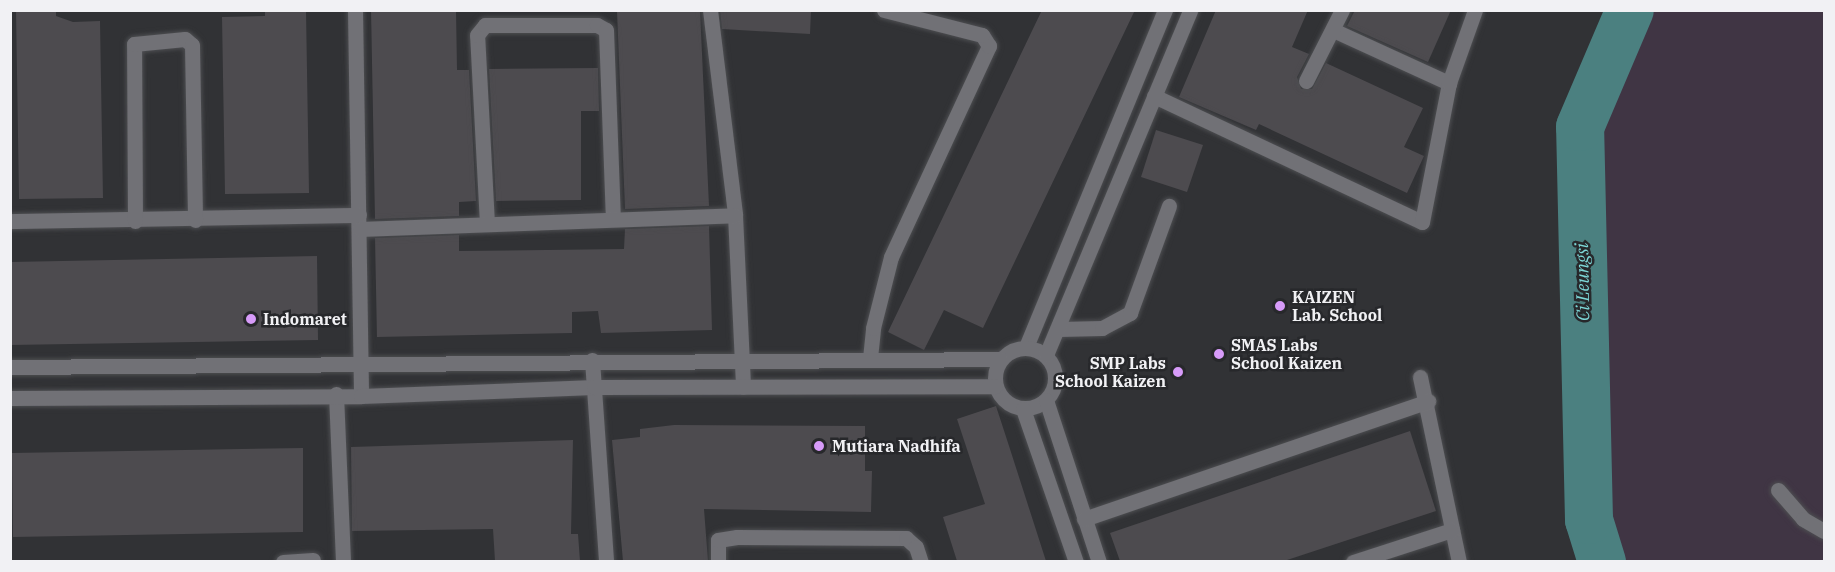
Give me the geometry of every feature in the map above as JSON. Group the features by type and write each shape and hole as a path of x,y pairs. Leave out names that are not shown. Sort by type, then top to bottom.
{"street":[{"path":"355,10 361,396"},
{"path":"710,10 735,215 744,359 743,387"},
{"path":"870,358 873,328 891,257 989,46 982,35 884,10"},
{"path":"1026,347 1165,10"},
{"path":"1046,355 1059,329 1190,10"},
{"path":"1306,81 1342,10"},
{"path":"1154,96 1422,222 1449,83 1474,10"},
{"path":"487,224 477,35 485,25 597,25 606,30 613,219"},
{"path":"1333,30 1449,83"},
{"path":"135,221 134,45 185,39 192,45 195,220"},
{"path":"1059,329 1102,328 1130,313 1169,206"},
{"path":"10,221 195,220 487,224 735,215"},
{"path":"10,367 592,360 1000,359 1012,350 1026,347 1046,355 1056,378 1046,400 1099,561"},
{"path":"995,386 1000,359"},
{"path":"592,360 606,561"},
{"path":"1420,377 1428,400 1452,530 1460,561"},
{"path":"995,386 1011,405 1023,409 1046,400"},
{"path":"10,398 336,394 361,396 594,387 995,386"},
{"path":"336,394 343,561"},
{"path":"1084,519 1428,400"},
{"path":"1023,409 1076,561"},
{"path":"1778,490 1803,519 1824,531"},
{"path":"1353,561 1452,530"},
{"path":"718,561 718,540 748,537 906,538 916,547 921,561"},
{"path":"283,561 312,560"}],"shaded area":[{"path":"1630,11 1824,11 1824,561 1602,561 1589,520 1580,127"}],"building":[{"path":"16,10 56,10 56,16 73,22 100,21 103,198 19,199"},
{"path":"265,10 306,10 309,193 225,194 222,17 265,16"},
{"path":"371,10 456,10 457,70 469,70 476,201 459,202 459,216 375,219"},
{"path":"700,10 709,206 625,209 617,11"},
{"path":"720,10 811,10 810,34 722,29"},
{"path":"1042,10 1135,10 983,328 944,310 924,350 888,332"},
{"path":"1216,10 1308,10 1292,47 1309,54 1297,77 1301,89 1312,89 1326,63 1423,108 1404,147 1424,156 1407,193 1259,124 1256,130 1179,97"},
{"path":"1355,10 1451,10 1428,62 1347,26"},
{"path":"598,68 599,111 581,111 581,200 496,201 489,69"},
{"path":"1156,130 1203,145 1187,192 1141,177"},
{"path":"709,226 712,330 601,333 598,311 572,312 572,333 377,337 375,238 459,235 459,251 624,249 625,229"},
{"path":"317,256 318,340 10,345 10,262"},
{"path":"996,406 1046,561 957,561 943,517 985,504 957,419"},
{"path":"674,425 865,426 865,471 872,471 871,512 704,509 708,561 623,561 612,440 640,437 640,429"},
{"path":"1410,431 1436,511 1284,561 1120,561 1110,533"},
{"path":"573,440 571,534 578,534 580,561 495,561 493,529 352,531 351,447"},
{"path":"303,448 303,532 13,537 12,453"}],"waterway":[{"name":"Ci Leungsi","path":"1602,562 1589,520 1580,127 1630,10"}],"place":[{"name":"KAIZEN Lab. School","path":"1280,306"},
{"name":"Indomaret","path":"251,319"},
{"name":"SMAS Labs School Kaizen","path":"1219,354"},
{"name":"SMP Labs School Kaizen","path":"1178,372"},
{"name":"Mutiara Nadhifa","path":"819,446"}]}
